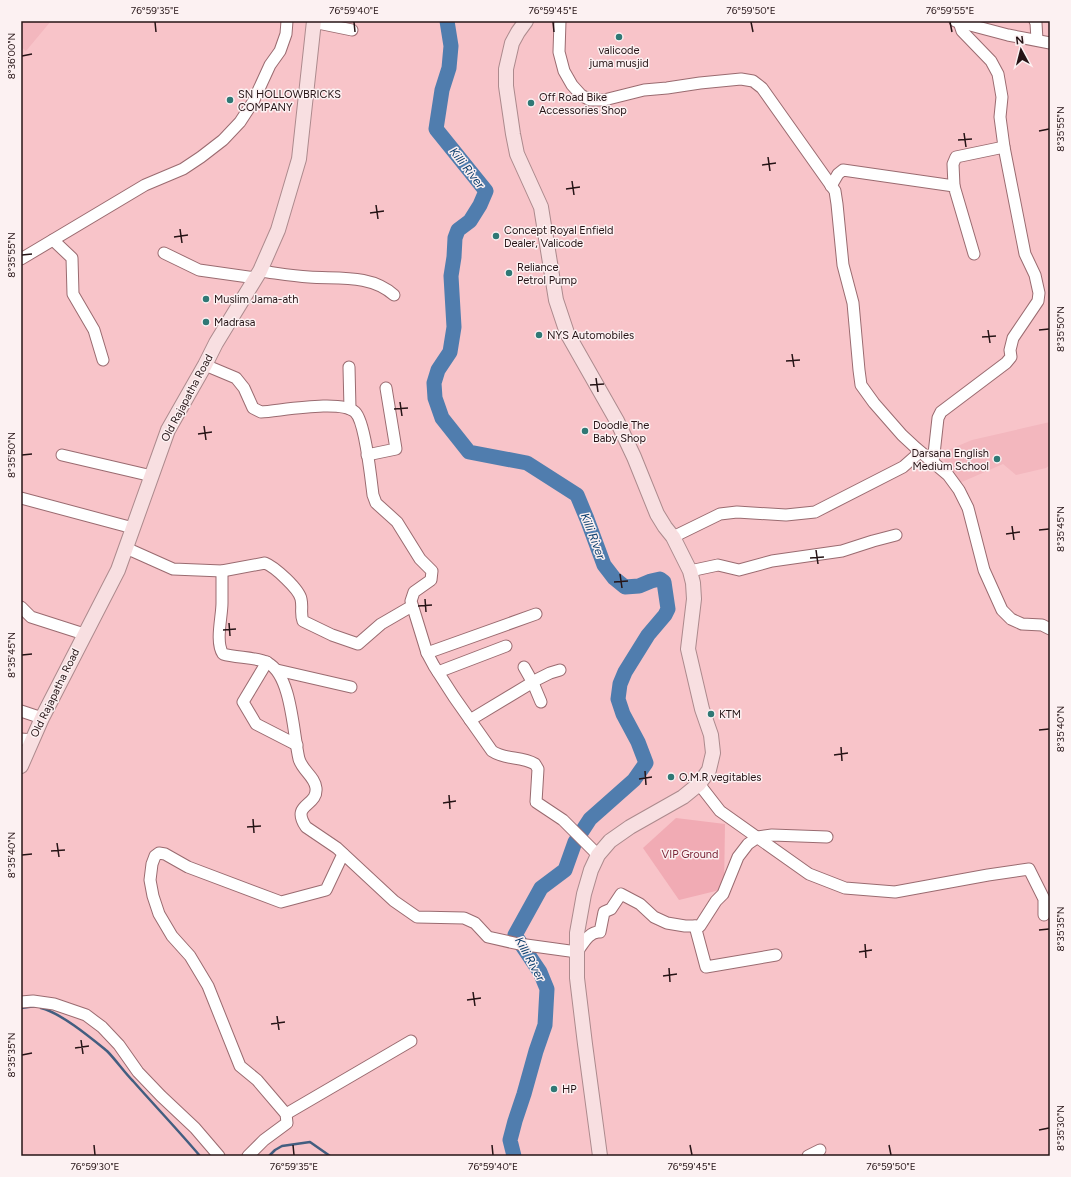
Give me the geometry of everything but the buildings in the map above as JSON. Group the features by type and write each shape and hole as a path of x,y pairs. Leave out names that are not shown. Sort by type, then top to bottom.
{"main road":[{"name":"Old Rajapatha Road","path":"21,766 27,740 42,718 118,570 168,430 216,343 258,274 278,230 299,159 313,21"},
{"path":"526,21 512,43 508,58 506,86 517,154 541,206 556,300 567,333 617,421 634,457 657,514 673,537 690,571 693,583 694,599 688,649 702,709 711,735 713,754 709,770 699,784 682,797 630,827 610,841 598,855 584,894 577,933 577,978 584,1044 600,1156"}],"street":[{"path":"21,259 145,185 183,169 223,140 240,122 253,102 270,65 280,51 286,34 286,21"},
{"path":"313,21 352,30"},
{"path":"560,21 559,52 564,71 572,85 581,95 590,100 604,100 644,90 741,78 753,81 762,88 835,191 843,265 853,303 858,370 861,385 874,403 902,435 948,475 959,490 968,508 984,570 1002,610 1011,619 1022,624 1042,625 1050,629"},
{"path":"1035,21 1037,40"},
{"path":"957,22 1008,35 1050,43"},
{"path":"933,463 938,418 941,412 1006,363 1011,356 1010,350 1013,338 1038,301 1039,293 1035,275 1025,254 1004,147 1000,117 1002,97 998,74 991,61 962,31 957,22"},
{"path":"974,254 954,186 953,164 956,157 1004,147"},
{"path":"831,186 838,174 843,170 954,186"},
{"path":"53,240 72,258 73,294 94,330 103,360"},
{"path":"164,253 198,270 352,278 382,285 394,295"},
{"path":"205,365 236,378 244,388 253,408 261,412 333,406 354,411 358,417 362,429 373,495 376,503 397,522 420,559 432,572 431,580 414,592 411,601 427,653 438,672 492,751 498,756 532,762 535,764 538,769 536,802 563,820 598,855"},
{"path":"349,367 350,409"},
{"path":"367,455 396,449 386,388"},
{"path":"673,537 720,514 737,512 786,515 815,512 903,467 920,452"},
{"path":"62,455 152,476"},
{"path":"21,498 133,528"},
{"path":"690,571 718,565 739,570 772,561 842,551 896,535"},
{"path":"126,548 173,569 222,571 265,563 271,565 291,584 301,598 300,614 303,622 332,635 358,644 381,624 412,606"},
{"path":"222,571 222,601 219,638 221,652 223,654 267,662 277,670 351,687"},
{"path":"21,607 31,617 84,634"},
{"path":"427,653 536,614"},
{"path":"438,672 465,660 506,646"},
{"path":"267,662 243,702 256,724 297,745"},
{"path":"524,667 541,702"},
{"path":"277,670 288,697 300,761 316,787 315,793 310,802 302,809 300,816 302,822 306,827 343,854 394,902 417,917 464,918 476,923 488,937 519,944 577,952 591,934 595,931 600,932 604,912 611,909 621,894 640,904 654,916 667,923 685,926 700,926 716,901 724,894 736,862 743,850 758,837 772,835 827,837"},
{"path":"470,720 550,673 560,670"},
{"path":"21,711 42,718"},
{"path":"699,784 720,811 810,874 845,888 895,892 1029,869 1044,899 1044,915"},
{"path":"248,1156 264,1140 288,1123 286,1114 257,1080 240,1066 208,986 190,956 172,936 159,914 150,880 152,864 155,856 159,853 165,854 188,867 281,902 326,890 343,854"},
{"path":"694,926 706,967 776,955"},
{"path":"21,1002 33,1001 54,1004 86,1015 102,1027 119,1046 138,1072 195,1128 219,1156"},
{"path":"286,1114 411,1040"},
{"path":"808,1156 820,1150"}],"shaded area":[{"path":"21,21 51,21 26,51 21,47"},
{"name":"Darsana English Medium School","path":"1050,422 1050,465 1046,468 1016,475 1003,464 955,485 941,453 972,440"}],"green space":[{"name":"VIP Ground","path":"676,818 725,824 724,889 679,900 643,848"}],"waterway":[{"name":"Killi River","path":"447,21 451,46 449,68 442,90 436,129 486,191 480,205 470,221 458,230 455,238 451,276 454,327 450,352 438,370 434,383 435,398 442,418 469,452 527,463 577,495 604,565 614,578 625,587 639,586 660,579 664,582 668,609 665,615 648,635 625,672 620,684 618,699 623,714 638,742 646,763 634,780 590,819 575,842 565,870 541,888 515,935 540,972 547,989 545,1025 510,1140 514,1156"},
{"path":"21,1008 36,1006"},
{"path":"41,1008 66,1020 107,1051 200,1156"},
{"path":"269,1156 282,1146 310,1142 330,1156"}],"place":[{"name":"valicode juma musjid","path":"619,37"},
{"name":"SN HOLLOWBRICKS COMPANY","path":"230,100"},
{"name":"Off Road Bike Accessories Shop","path":"531,103"},
{"name":"Concept Royal Enfield Dealer, Valicode","path":"496,236"},
{"name":"Reliance Petrol Pump","path":"509,273"},
{"name":"Muslim Jama-ath","path":"206,299"},
{"name":"Madrasa","path":"206,322"},
{"name":"NYS Automobiles","path":"539,335"},
{"name":"Doodle The Baby Shop","path":"585,431"},
{"name":"Darsana English Medium School","path":"997,459"},
{"name":"KTM","path":"711,714"},
{"name":"O.M.R vegitables","path":"671,777"},
{"name":"HP","path":"554,1089"}]}
